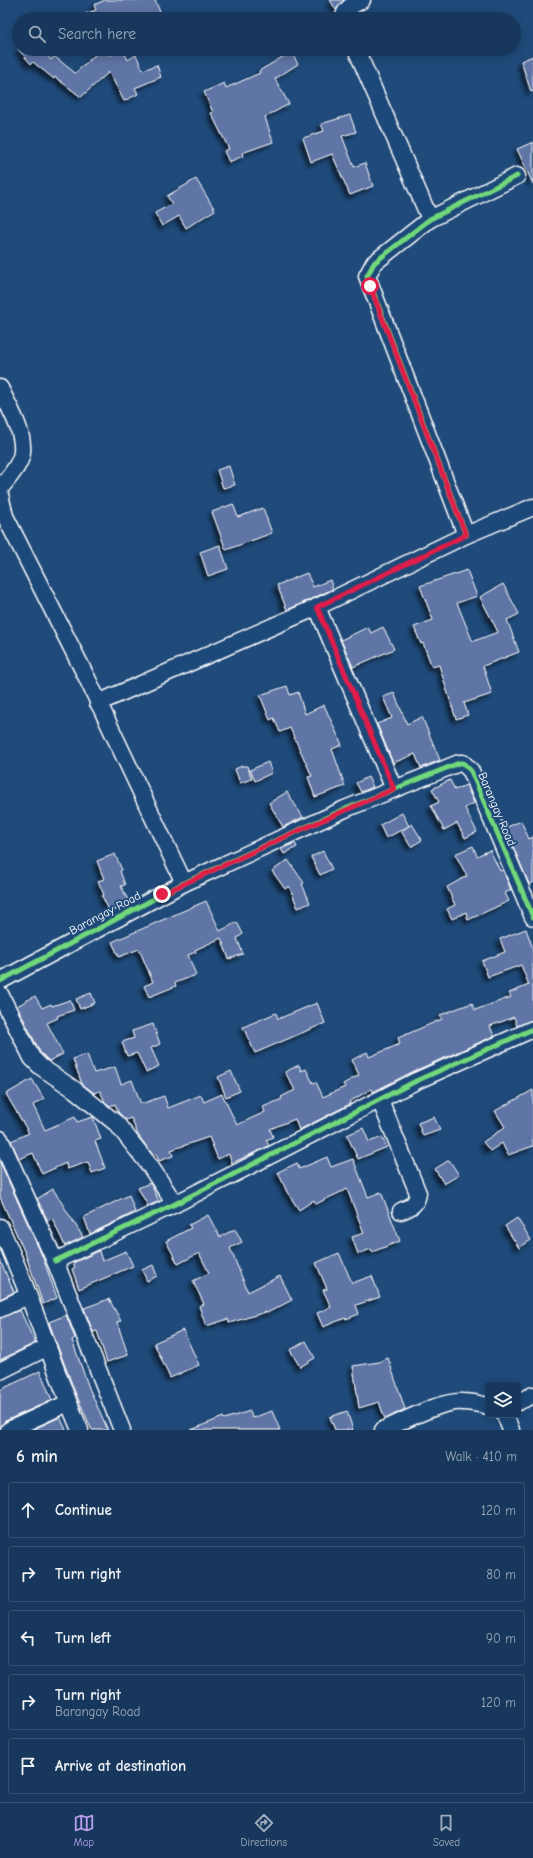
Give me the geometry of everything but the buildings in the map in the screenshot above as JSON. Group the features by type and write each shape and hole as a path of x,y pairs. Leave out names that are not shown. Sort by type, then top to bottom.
{"street":[{"path":"346,12 347,8 362,0"},
{"path":"359,56 430,219"},
{"path":"466,535 367,276 374,263 430,219 517,176"},
{"path":"0,388 20,429 22,452 18,462 0,489"},
{"path":"0,495 5,516 98,703 184,883"},
{"path":"98,703 317,607 466,535 533,507"},
{"path":"317,607 394,789"},
{"name":"Barangay Road","path":"0,981 184,883 345,809 455,764 463,763 471,772 533,917"},
{"path":"0,994 32,1058 41,1068 75,1090 117,1124 150,1166 175,1204"},
{"path":"55,1261 175,1204 416,1081 533,1029"},
{"path":"380,1100 418,1193 413,1205 401,1211"},
{"path":"0,1139 55,1261 122,1430"},
{"path":"0,1227 4,1247 28,1296 68,1403 80,1430"},
{"path":"0,1309 28,1296"},
{"path":"0,1370 48,1348"},
{"path":"521,1401 533,1395"},
{"path":"383,1430 442,1405 453,1402 485,1406"},
{"path":"9,1430 68,1403"},
{"path":"506,1418 511,1430"}],"cycle path":[{"path":"466,535 367,276 374,263 430,219 517,176"},
{"path":"0,981 184,883 345,809 459,763 463,763 471,771 533,917"},
{"path":"55,1261 175,1204 416,1081 533,1029"}],"route":[{"path":"162,894 345,809 394,789 317,607 466,535 370,286"}]}
